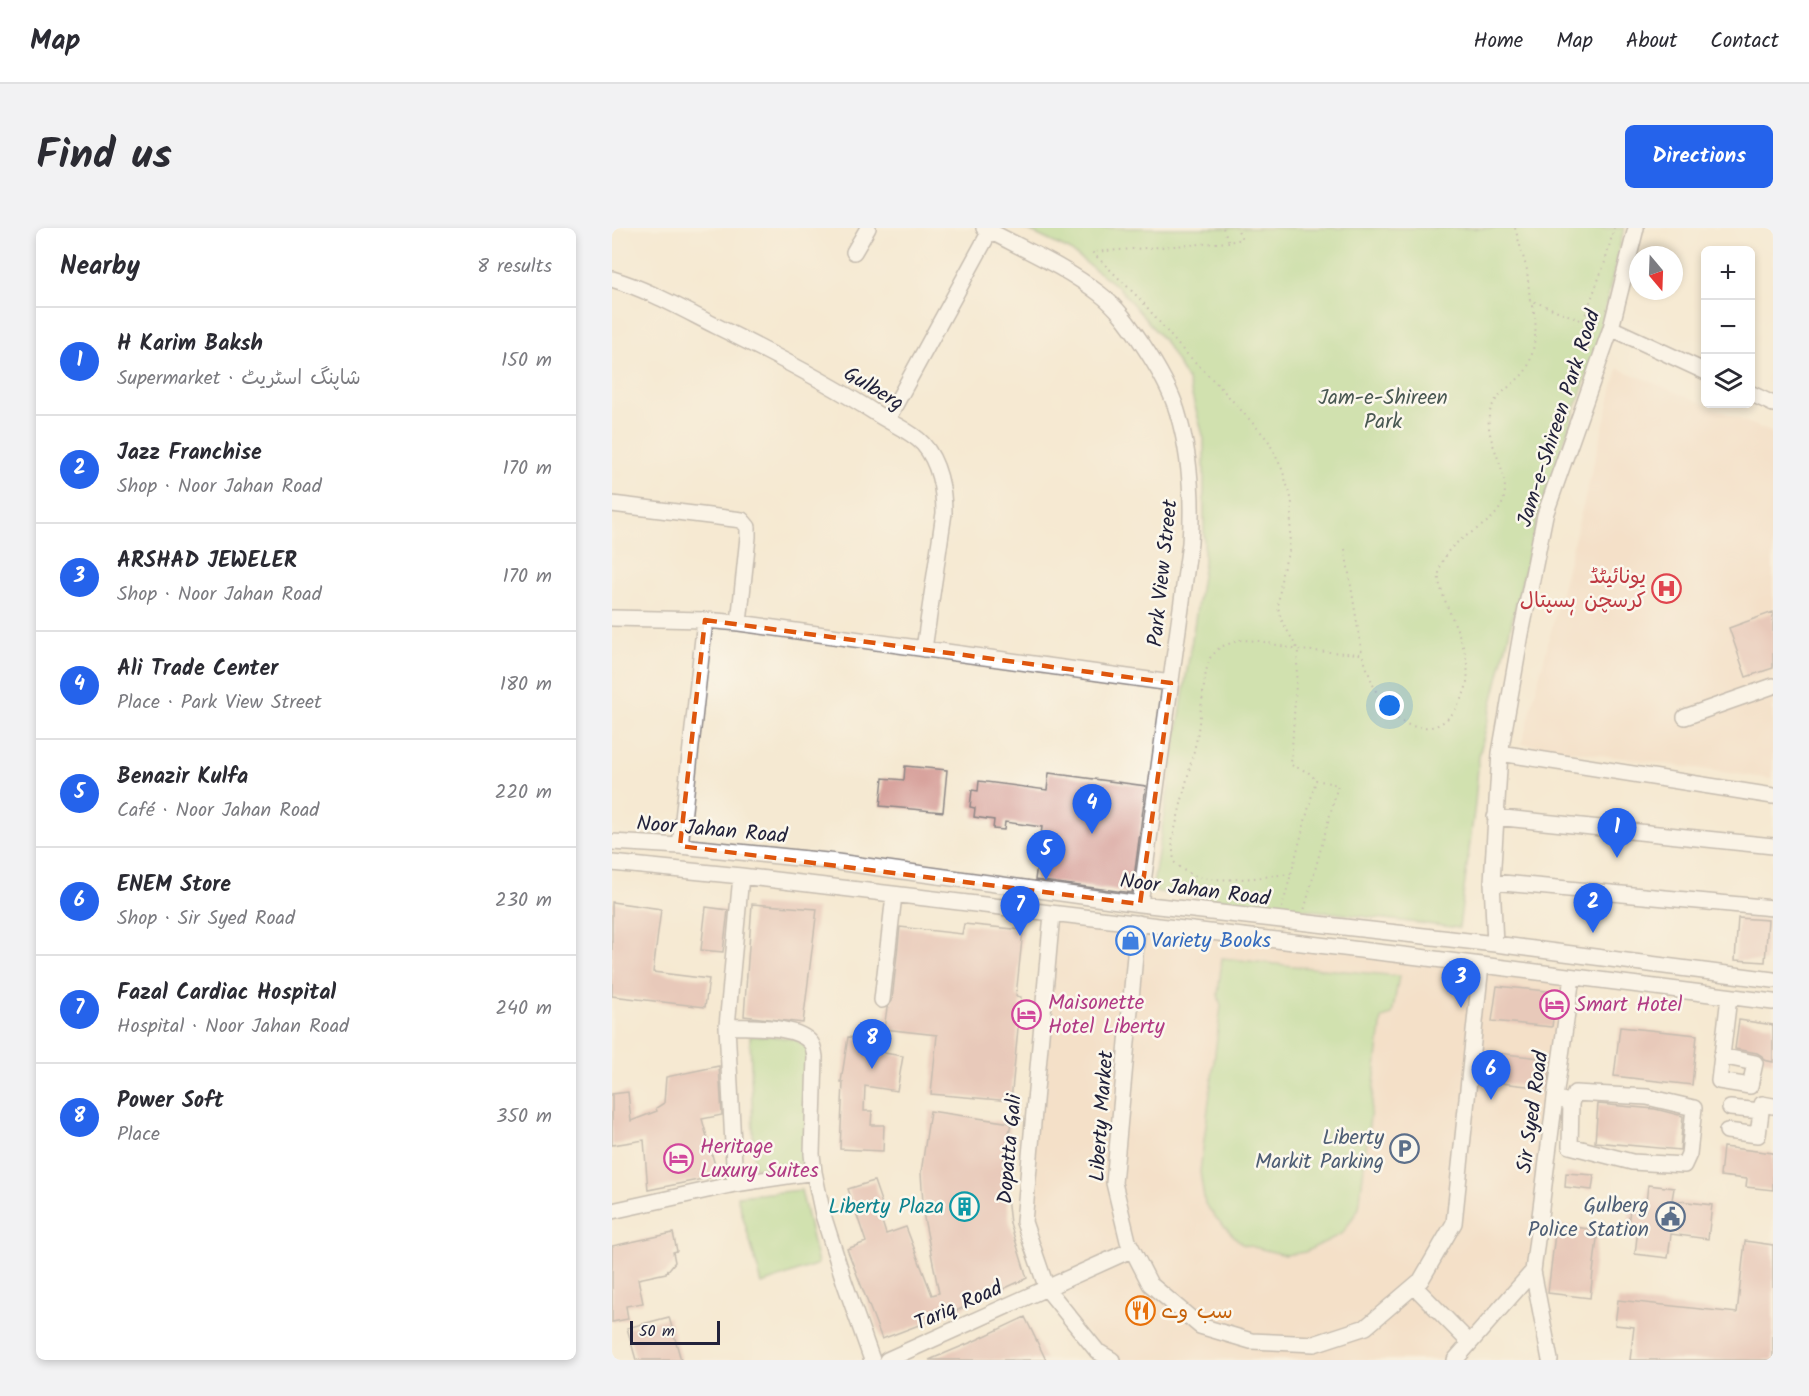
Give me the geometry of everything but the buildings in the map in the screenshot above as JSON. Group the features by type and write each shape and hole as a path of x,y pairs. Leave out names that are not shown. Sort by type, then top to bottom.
{"street":[{"path":"854,252 868,228"},
{"name":"Jam-e-Shireen Park Road","path":"1495,944 1492,882 1500,753 1521,634 1545,515 1611,327 1636,228"},
{"path":"887,420 987,230"},
{"name":"Park View Street","path":"987,230 1071,273 1119,311 1151,359 1177,411 1190,478 1192,508 1190,543 1140,904"},
{"name":"Gulberg","path":"612,279 639,287 777,356 854,399 923,443 930,454 944,494 944,513 924,649"},
{"path":"1611,327 1701,370"},
{"path":"1755,395 1773,404"},
{"path":"612,504 742,520 748,528 748,537 739,623"},
{"path":"612,618 739,623 1171,683"},
{"path":"680,846 705,620"},
{"path":"1685,717 1773,686"},
{"path":"1500,753 1773,794"},
{"path":"1704,785 1728,783 1773,794"},
{"path":"1495,817 1773,846"},
{"name":"Noor Jahan Road","path":"612,842 680,846 837,862 1140,904 1495,944 1773,980"},
{"name":"Noor Jahan Road","path":"612,863 1138,923 1773,1002"},
{"path":"735,1184 727,1026 741,876"},
{"path":"1492,882 1773,908"},
{"path":"882,1000 894,896"},
{"name":"Dopatta Gali","path":"1052,914 1024,1222 1047,1289 1097,1351 1112,1360"},
{"name":"Liberty Market","path":"1138,923 1114,1183 1128,1241 1131,1251 1150,1284 1200,1326 1251,1341 1314,1344 1366,1327 1421,1280 1454,1223 1481,965"},
{"name":"Sir Syed Road","path":"1550,1360 1533,1271 1572,977"},
{"path":"1721,1056 1729,997"},
{"path":"727,1026 783,1029 803,1035 812,1044 815,1057 812,1154 814,1172 823,1215 843,1281 872,1360"},
{"path":"1575,1093 1647,1097 1694,1107 1689,1154 1684,1165 1632,1162 1570,1146 1571,1103 1575,1093"},
{"path":"1555,1098 1571,1103"},
{"path":"1727,1131 1758,1135 1767,1109 1730,1108"},
{"path":"612,1210 735,1184 814,1172"},
{"name":"Tariq Road","path":"887,1360 1131,1251"},
{"path":"1455,1360 1533,1271"},
{"path":"1414,1286 1470,1343"}],"path":[{"path":"1223,228 1229,242"},
{"path":"1238,228 1242,239 1229,242 1092,252 1142,300 1180,347 1268,440 1282,470 1292,501 1288,551 1282,573 1278,607 1281,619 1298,650 1291,765 1308,772 1316,780 1338,785 1300,922"},
{"path":"1345,549 1362,654 1378,698 1396,718 1415,728 1437,727 1454,712 1465,691 1468,669 1463,647 1439,580 1440,567 1449,551 1464,536 1496,515 1503,502 1504,483 1491,443 1489,415 1495,401 1524,373 1530,360 1534,339 1535,317 1530,300 1527,270 1515,228"},
{"path":"1530,300 1583,321 1605,262 1614,228"},
{"path":"1291,874 1227,880 1186,872 1174,862 1172,841 1197,738 1206,671 1210,658 1220,647 1240,640 1260,641 1298,650 1362,654"},
{"path":"1279,920 1316,780"}],"highlighted area":[{"path":"705,620 1171,683 1140,904 680,846"}],"shaded area":[{"name":"یونائیٹڈ کرسچن ہسپتال","path":"1618,368 1701,403 1701,408 1713,408 1773,433 1773,779 1522,744"},
{"path":"1053,917 1572,977 1533,1271 1455,1360 1112,1360 1047,1289 1024,1222"}],"green space":[{"name":"Jam-e-Shireen Park","path":"1023,228 1624,228 1595,352 1538,516 1479,756 1459,928 1152,891 1204,563 1204,439 1188,381 1165,342 1119,288 1069,250"},
{"path":"1222,958 1399,976 1392,1015 1382,1018 1359,1208 1343,1233 1305,1252 1285,1255 1242,1244 1205,1204 1200,1172 1221,1006 1218,995"},
{"path":"750,1036 795,1039 814,1053 803,1163 754,1168"},
{"path":"801,1190 818,1264 762,1284 737,1196"}],"place":[{"name":"یونائیٹڈ کرسچن ہسپتال","path":"1667,588"},
{"name":"Ali Trade Center","path":"1092,834"},
{"name":"H Karim Baksh","path":"1617,858"},
{"name":"Benazir Kulfa","path":"1046,880"},
{"name":"Jazz Franchise","path":"1593,933"},
{"name":"Fazal Cardiac Hospital","path":"1020,936"},
{"name":"Variety Books","path":"1130,940"},
{"name":"Smart Hotel","path":"1554,1004"},
{"name":"ARSHAD JEWELER","path":"1461,1008"},
{"name":"Maisonette Hotel Liberty","path":"1027,1014"},
{"name":"Power Soft","path":"872,1069"},
{"name":"ENEM Store","path":"1491,1100"},
{"name":"Liberty Markit Parking","path":"1405,1149"},
{"name":"Heritage Luxury Suites","path":"679,1158"},
{"name":"Liberty Plaza","path":"965,1206"},
{"name":"Gulberg Police Station","path":"1670,1217"},
{"name":"سب وے","path":"1140,1311"}]}
